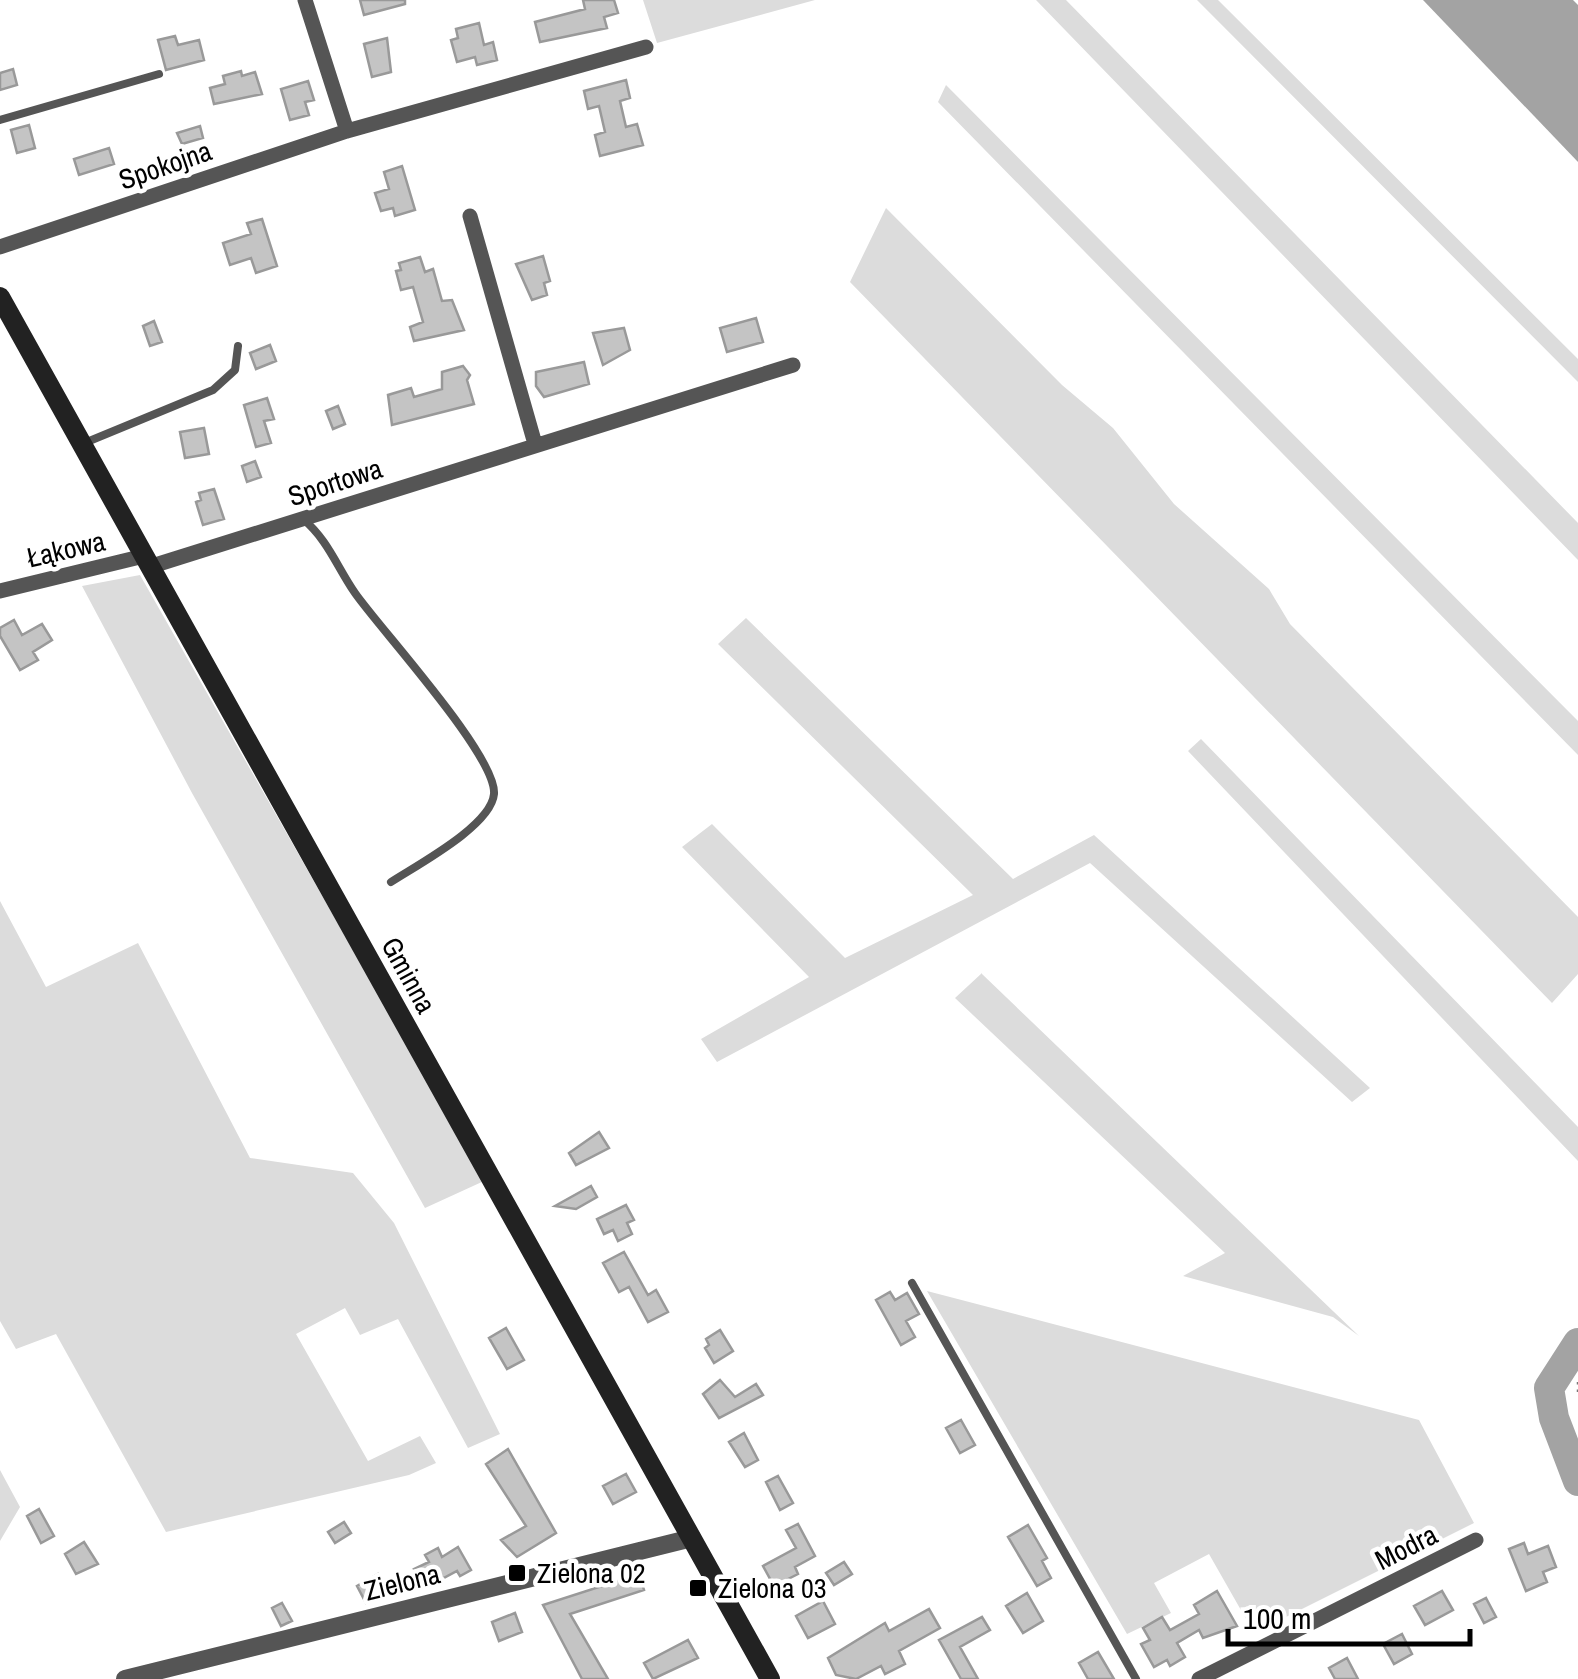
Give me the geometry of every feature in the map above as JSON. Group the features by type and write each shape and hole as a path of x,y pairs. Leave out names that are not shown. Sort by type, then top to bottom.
{"main road":[{"name":"Gminna","path":"0,298 770,1679"}],"street":[{"path":"305,0 347,131"},
{"name":"Spokojna","path":"0,248 347,131 646,46"},
{"path":"470,216 536,444"},
{"name":"Sportowa","path":"147,562 303,518 793,365"},
{"name":"Łąkowa","path":"0,590 147,562"},
{"name":"Zielona","path":"125,1679 692,1538"},
{"name":"Modra","path":"1199,1679 1476,1540"}],"lane":[{"path":"0,120 159,74"},
{"path":"82,444 213,390 235,370 238,346"},
{"path":"303,518 325,540 356,594 434,691 492,783 490,806 473,826 391,882"},
{"path":"912,1283 1136,1679"}],"path":[{"path":"1578,1382 1578,1396"}],"shaded area":[{"path":"643,0 815,0 657,43"},
{"path":"1036,0 1066,0 1578,523 1578,560"},
{"path":"1197,0 1218,0 1578,359 1578,382"},
{"path":"1423,0 1573,0 1578,5 1578,162"},
{"path":"946,85 1578,721 1578,755 938,102"},
{"path":"886,208 1062,385 1113,428 1174,504 1269,589 1290,624 1578,917 1578,974 1552,1003 850,282"},
{"path":"140,575 484,1181 425,1208 192,793 82,586"},
{"path":"746,618 1013,879 1094,835 1370,1088 1352,1102 1090,863 717,1062 701,1039 809,977 682,847 712,824 845,958 973,895 718,644"},
{"path":"1201,739 1578,1127 1578,1161 1188,751"},
{"path":"0,901 46,987 138,943 250,1158 353,1173 394,1223 500,1434 468,1448 398,1319 360,1335 345,1308 296,1334 368,1461 420,1436 436,1463 409,1475 166,1532 56,1334 16,1349 0,1321"},
{"path":"982,973 1359,1336 1333,1317 1183,1276 1225,1253 955,998"},
{"path":"927,1291 1419,1420 1474,1523 1254,1633 1209,1554 1154,1583 1171,1613 1127,1634"},
{"path":"0,1470 20,1507 0,1541"}],"building":[{"path":"360,0 405,0 405,4 364,15"},
{"path":"583,0 614,0 618,13 604,17 607,28 540,42 535,22 585,9"},
{"path":"479,23 484,45 493,42 497,60 477,65 475,57 457,62 451,40 458,38 456,29"},
{"path":"175,36 178,45 199,40 204,60 166,70 158,40"},
{"path":"387,38 391,72 372,77 364,44"},
{"path":"13,69 17,85 0,90 0,73"},
{"path":"241,71 242,76 255,72 262,94 214,104 210,88 225,84 223,76"},
{"path":"626,80 630,98 620,101 626,127 637,124 643,145 600,156 595,135 605,132 599,106 588,109 584,91"},
{"path":"308,81 314,100 305,102 309,115 290,120 281,89"},
{"path":"29,125 35,148 17,153 11,130"},
{"path":"200,126 203,138 182,144 177,133"},
{"path":"109,148 114,164 79,175 74,159"},
{"path":"402,166 415,210 395,216 393,208 381,211 375,193 389,189 384,172"},
{"path":"262,219 277,266 256,273 251,258 230,265 223,243 251,234 247,223"},
{"path":"543,256 550,281 544,283 547,295 532,300 516,264"},
{"path":"420,257 425,272 433,269 442,301 452,300 464,330 414,341 410,327 423,322 413,287 401,290 396,271 401,270 399,263"},
{"path":"756,318 763,342 727,352 720,328"},
{"path":"154,321 162,342 150,346 143,326"},
{"path":"624,328 630,350 603,365 593,333"},
{"path":"270,345 276,361 256,369 250,353"},
{"path":"584,362 589,384 544,397 536,386 536,372"},
{"path":"463,366 470,375 467,380 474,404 392,425 388,395 411,388 414,397 442,389 442,372"},
{"path":"267,398 274,419 264,421 271,443 256,447 244,405"},
{"path":"338,406 345,424 333,429 326,411"},
{"path":"204,428 209,454 185,458 180,432"},
{"path":"255,461 261,477 247,482 242,466"},
{"path":"214,489 224,519 203,525 196,502 201,500 199,493"},
{"path":"14,620 22,635 42,624 52,640 33,652 38,660 20,670 0,636 0,628"},
{"path":"599,1132 609,1148 576,1165 569,1153"},
{"path":"591,1186 597,1197 576,1209 555,1206"},
{"path":"626,1205 634,1220 627,1223 632,1234 618,1241 613,1230 604,1234 597,1219"},
{"path":"624,1252 648,1295 656,1290 668,1312 648,1322 629,1287 619,1292 603,1263"},
{"path":"890,1292 895,1300 907,1293 919,1314 906,1321 915,1337 901,1345 876,1300"},
{"path":"506,1328 524,1360 507,1369 489,1338"},
{"path":"720,1330 733,1351 714,1363 705,1348 709,1345 706,1339"},
{"path":"720,1380 735,1397 756,1384 763,1395 719,1418 703,1394"},
{"path":"961,1420 975,1445 960,1453 946,1428"},
{"path":"744,1433 758,1460 745,1467 729,1442"},
{"path":"508,1449 556,1533 517,1557 501,1540 526,1526 486,1464"},
{"path":"626,1474 636,1492 613,1504 603,1486"},
{"path":"778,1476 793,1503 780,1510 766,1482"},
{"path":"39,1509 54,1536 41,1543 27,1516"},
{"path":"344,1522 351,1533 335,1543 328,1532"},
{"path":"798,1524 815,1556 795,1567 798,1574 774,1586 763,1566 796,1548 786,1530"},
{"path":"1028,1525 1047,1558 1042,1561 1051,1578 1037,1586 1008,1537"},
{"path":"84,1542 98,1564 76,1574 65,1554"},
{"path":"1524,1543 1528,1554 1548,1546 1556,1567 1543,1572 1547,1582 1526,1591 1509,1549"},
{"path":"458,1547 471,1570 460,1576 457,1571 425,1588 414,1569 429,1562 425,1555 438,1548 442,1557"},
{"path":"844,1562 852,1574 834,1585 826,1573"},
{"path":"378,1574 388,1592 366,1603 357,1586"},
{"path":"639,1574 644,1590 570,1614 608,1679 582,1679 543,1605"},
{"path":"1217,1591 1237,1626 1203,1638 1199,1630 1177,1643 1185,1657 1170,1666 1167,1660 1154,1667 1141,1644 1150,1640 1143,1628 1162,1617 1170,1630 1199,1614 1194,1605"},
{"path":"1442,1591 1453,1610 1425,1625 1414,1606"},
{"path":"1027,1593 1043,1621 1023,1633 1006,1606"},
{"path":"1486,1598 1496,1617 1484,1623 1474,1604"},
{"path":"823,1601 835,1624 808,1638 796,1616"},
{"path":"282,1603 292,1621 281,1626 272,1608"},
{"path":"929,1609 940,1628 899,1651 905,1664 885,1674 881,1666 856,1679 836,1675 828,1658 885,1623 889,1631"},
{"path":"515,1613 522,1632 499,1641 492,1622"},
{"path":"982,1617 990,1630 960,1647 978,1679 961,1679 939,1640"},
{"path":"1402,1634 1412,1654 1394,1664 1383,1644"},
{"path":"688,1640 698,1658 653,1679 644,1663"},
{"path":"1098,1652 1114,1679 1088,1679 1079,1663"},
{"path":"1347,1658 1358,1679 1335,1679 1329,1668"}],"waterway":[{"path":"1578,1343 1549,1388 1554,1418 1578,1481"}],"place":[{"name":"Zielona 02","path":"517,1573"},
{"name":"Zielona 03","path":"698,1588"}]}
